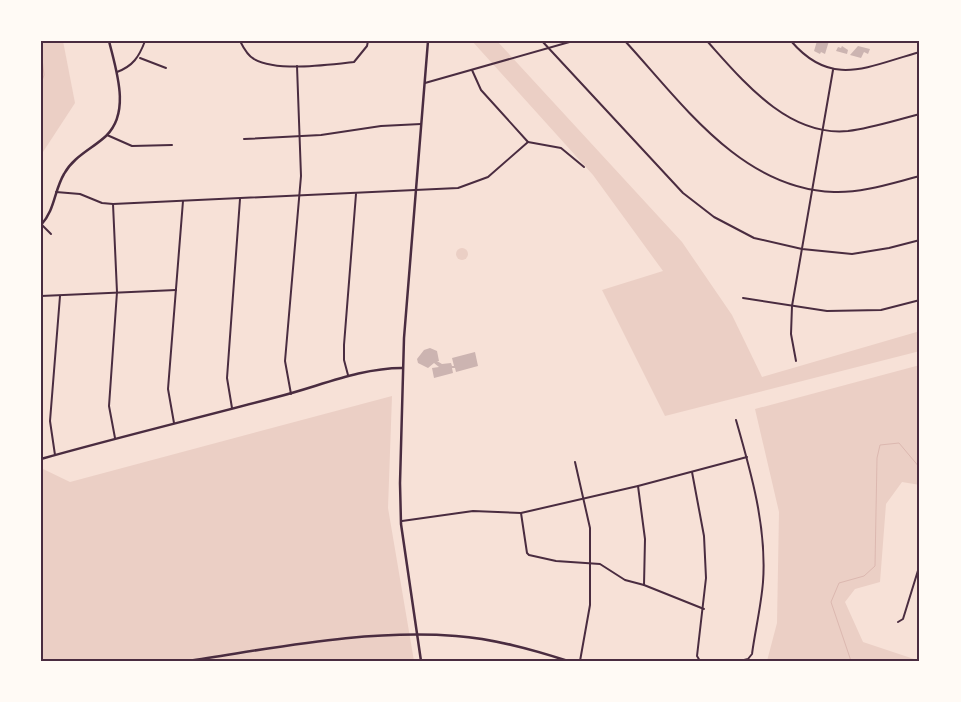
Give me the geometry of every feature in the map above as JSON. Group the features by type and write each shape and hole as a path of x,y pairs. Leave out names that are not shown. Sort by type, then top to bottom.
{"street":[{"path":"51,234 42,225 48,218 63,174 72,162 107,135 117,119 120,96 117,72 109,41"},
{"path":"117,72 127,68 139,57 145,41"},
{"path":"240,41 252,58 269,65 297,66 354,62 367,46 368,41"},
{"path":"421,661 401,521 400,483 402,368 428,41"},
{"path":"542,41 683,193 714,217 754,238 802,249 852,254 889,248 920,240"},
{"path":"425,83 573,41"},
{"path":"625,41 718,142 765,175 812,189 834,192 864,190 920,176"},
{"path":"707,41 765,102 786,116 823,129 847,131 920,114"},
{"path":"791,41 805,58 833,70 849,71 920,52"},
{"path":"139,57 166,68"},
{"path":"291,394 285,361 299,197 300,136 297,66"},
{"path":"472,70 481,90 528,142 561,148 584,167"},
{"path":"796,361 791,334 792,306 833,70"},
{"path":"244,139 338,134 380,126 421,124"},
{"path":"107,135 132,146 172,145"},
{"path":"56,192 80,194 102,203 113,204 299,197 458,188 477,183 496,171 528,142"},
{"path":"348,376 344,360 344,346 356,194"},
{"path":"233,409 227,378 240,199"},
{"path":"174,424 168,389 183,201"},
{"path":"113,204 117,292 109,406 115,439"},
{"path":"41,296 176,290"},
{"path":"55,455 50,421 60,296"},
{"path":"743,298 827,311 882,310 920,300"},
{"path":"41,459 291,394 348,376 384,368 402,368"},
{"path":"736,420 747,457 758,515 762,582 752,654 740,661"},
{"path":"401,521 473,511 521,513 638,486 747,457"},
{"path":"575,462 590,528 589,615 580,661"},
{"path":"692,472 704,536 704,609 697,656 700,661"},
{"path":"638,486 645,532 644,585"},
{"path":"521,513 527,553 529,555 556,561 590,562 607,567 625,580 644,585 704,609"},
{"path":"898,622 903,620 920,564"},
{"path":"187,661 351,637 416,634 458,636 519,645 568,661"}],"shaded area":[{"path":"41,41 63,41 75,103 41,155"},
{"path":"472,41 497,41 682,242 732,315 762,377 920,331 920,351 665,416 602,290 663,271 593,175"},
{"path":"460,248 464,248 468,254 464,260 460,260 456,256 456,252"},
{"path":"920,365 920,485 902,482 886,504 880,582 855,589 845,602 863,642 920,661 767,661 777,623 779,512 755,409"},
{"path":"392,396 388,508 414,661 41,661 41,468 70,482"}],"building":[{"path":"817,41 829,41 825,54 814,51"},
{"path":"842,46 848,50 847,54 836,51 838,47 841,48"},
{"path":"858,46 870,49 868,54 864,52 861,58 850,55"},
{"path":"430,348 437,351 439,361 437,361 442,364 451,363 452,366 454,366 452,358 475,352 478,366 456,372 455,368 452,368 453,373 434,378 432,368 439,367 434,363 428,368 418,363 417,359 424,350"}],"waterway":[{"path":"41,50 44,75 41,84"},
{"path":"851,661 831,602 839,583 864,576 875,566 877,458 880,445 899,443 920,468"}]}
